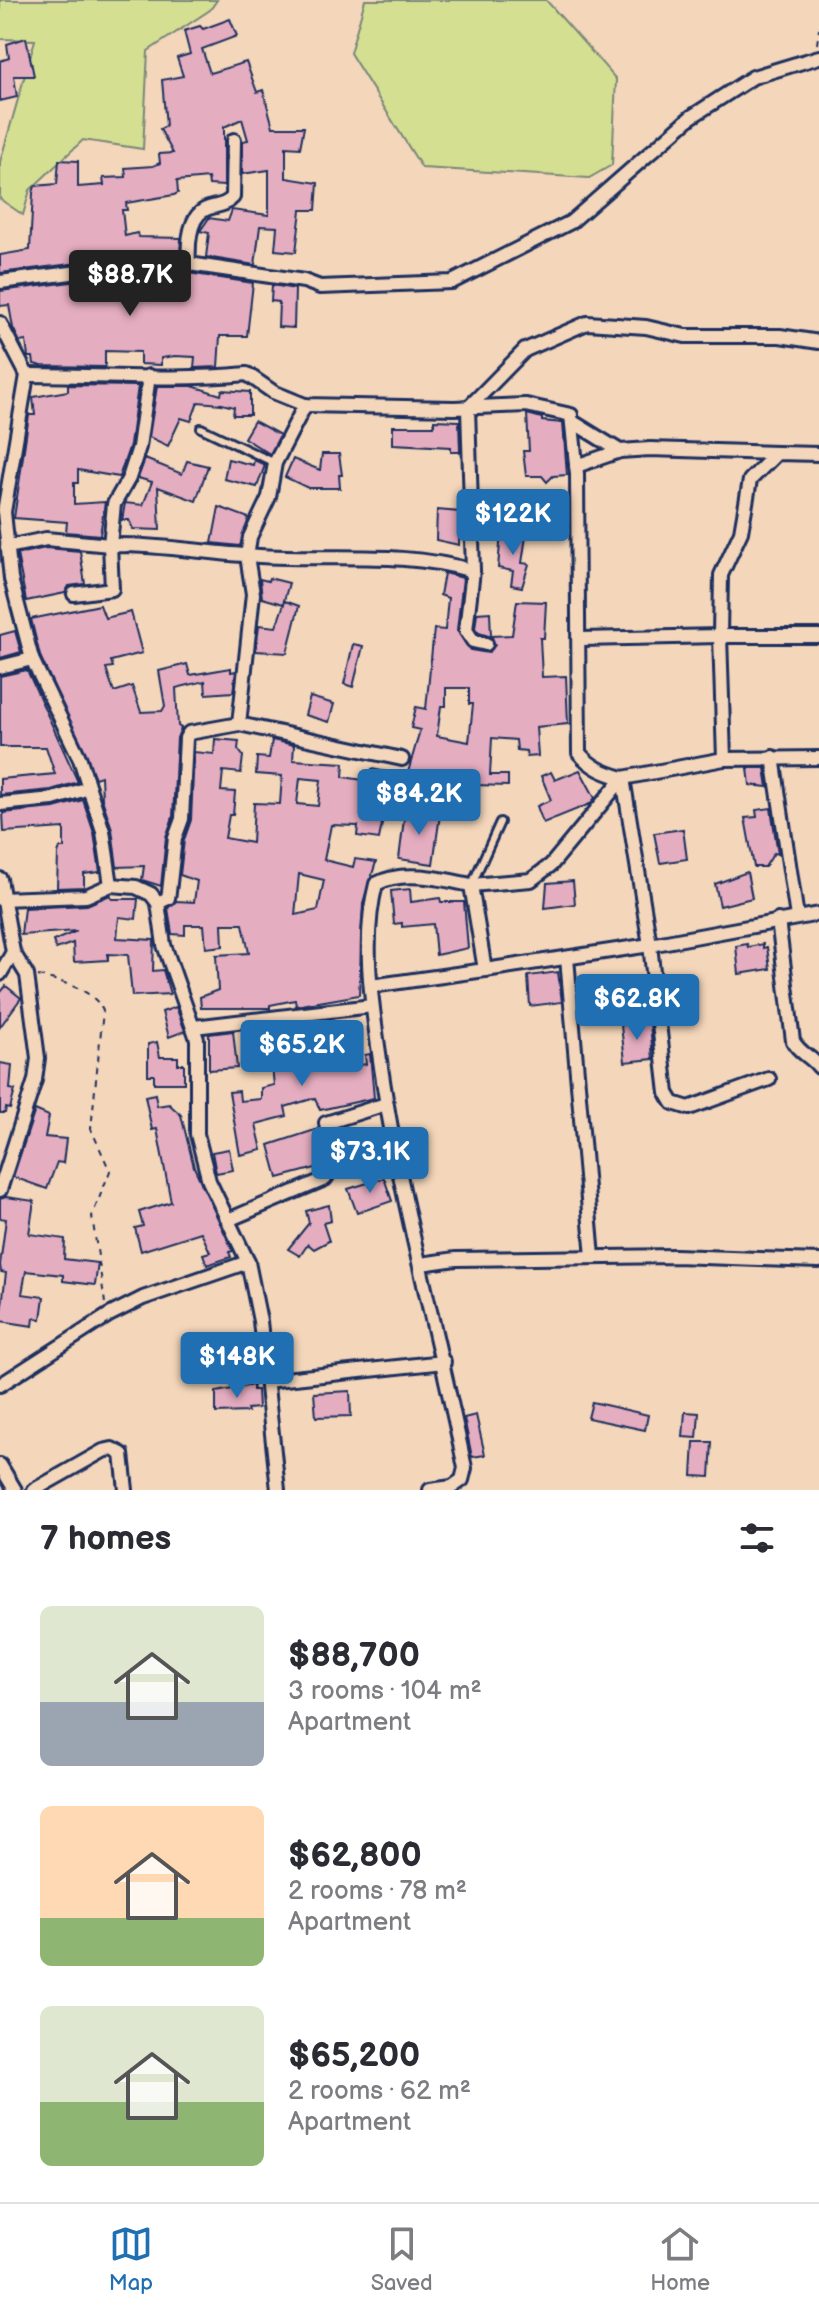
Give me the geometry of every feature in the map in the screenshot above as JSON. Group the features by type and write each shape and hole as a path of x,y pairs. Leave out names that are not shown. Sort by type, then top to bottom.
{"street":[{"path":"0,282 102,267 189,264 304,281 320,287 452,282 571,222 691,117 753,77 817,57"},
{"path":"189,264 188,246 196,217 204,210 226,205 233,197 234,140"},
{"path":"0,323 27,375 4,486 6,579 32,659 80,759 103,831 111,885"},
{"path":"486,644 473,641 466,630 473,571 468,408 525,350 587,323 646,327 685,336 780,336 819,342"},
{"path":"27,375 149,376 198,380 247,374 273,392 305,405 468,408 526,405 571,415 576,466 581,639 579,753 589,765 623,778 724,759 819,758"},
{"path":"74,594 112,589 110,545 114,504 129,478 139,447 149,376"},
{"path":"239,724 253,594 247,556 251,531 269,497 275,463 305,405"},
{"path":"573,422 620,451"},
{"path":"576,466 620,451 650,449 819,454"},
{"path":"724,759 721,575 741,532 750,480 777,453"},
{"path":"7,547 46,539 110,545 170,545 247,556 382,558 473,571"},
{"path":"581,639 819,636"},
{"path":"0,667 32,659"},
{"path":"158,903 168,898 175,838 182,819 186,738 189,733 239,724 402,759"},
{"path":"773,757 797,917"},
{"path":"430,1490 452,1487 462,1480 465,1468 444,1362 397,1174 386,1104 371,986 371,903 376,884 387,878 408,877 471,885 531,880 551,865 623,778"},
{"path":"623,778 650,945 667,1093 673,1103 689,1108 769,1079"},
{"path":"0,804 53,799 89,788"},
{"path":"0,879 1,899 13,952 27,975 38,1058 35,1080 0,1190"},
{"path":"1,899 86,896 111,885 136,887 151,894 158,903 164,945 194,1027 197,1134 209,1181 248,1262 260,1321 278,1490"},
{"path":"471,885 485,970"},
{"path":"371,986 650,945 819,914"},
{"path":"778,920 793,1041 799,1052 814,1059 819,1067"},
{"path":"0,974 13,952"},
{"path":"567,958 593,1257"},
{"path":"194,1027 372,1006"},
{"path":"228,1220 325,1179 333,1167 326,1123 386,1104"},
{"path":"421,1264 456,1259 593,1257 819,1261"},
{"path":"0,1385 109,1315 143,1298 248,1262"},
{"path":"266,1381 444,1362"},
{"path":"34,1490 112,1449 122,1454 126,1490"},
{"path":"0,1465 15,1490"}],"lane":[{"path":"201,428 275,463"},
{"path":"471,885 500,822"}],"path":[{"path":"817,57 819,29"},
{"path":"27,975 40,976 80,990 96,1000 103,1011 91,1129 110,1171 92,1216 101,1254 101,1286 109,1315"}],"green space":[{"path":"0,0 217,0 210,10 148,51 143,149 83,140 30,190 23,215 0,199 0,162 35,40 0,39"},
{"path":"365,0 546,0 616,79 612,165 589,178 422,168 350,53"}],"building":[{"path":"230,19 237,36 202,49 210,73 246,62 257,92 263,90 273,127 304,127 300,148 286,147 286,178 318,183 316,210 301,210 296,252 275,250 277,227 260,226 255,265 206,257 209,233 200,231 209,218 228,221 232,210 269,215 269,170 242,174 243,141 248,140 242,119 224,127 224,186 209,185 208,178 177,181 178,193 126,203 127,210 122,210 125,236 137,233 139,237 181,238 180,255 141,255 0,273 0,255 30,250 35,186 57,184 59,160 78,161 78,187 104,185 103,178 126,177 125,168 153,166 160,163 159,154 173,153 160,129 166,126 162,80 183,76 177,58 190,54 184,31 200,26 203,29"},
{"path":"26,38 34,76 14,76 17,97 0,101 0,61 9,58 7,44"},
{"path":"143,273 188,273 253,283 247,336 220,336 218,367 194,368 195,357 175,356 161,358 161,365 140,364 140,352 105,351 105,367 42,366 34,364 33,357 28,357 26,341 20,342 13,328 9,305 0,306 0,291"},
{"path":"272,285 295,289 294,328 278,327 279,302 271,301"},
{"path":"68,385 138,386 130,445 119,477 78,470 78,483 74,483 74,504 105,502 100,535 66,532 67,522 14,518 29,415 35,415 33,397 68,391"},
{"path":"157,386 192,386 221,395 222,390 250,392 250,415 233,415 234,407 198,402 191,421 181,418 168,446 149,437"},
{"path":"527,414 542,418 542,421 563,423 567,475 553,476 547,482 542,476 526,476 523,451 529,451"},
{"path":"434,420 459,421 460,452 451,452 451,447 393,444 393,426 434,426"},
{"path":"254,421 280,435 270,454 244,438"},
{"path":"322,454 339,454 340,488 308,488 285,477 293,459 320,470"},
{"path":"145,459 182,474 187,461 208,466 196,501 158,487 160,530 133,529 129,520 122,520 125,503 143,505 152,482 138,478"},
{"path":"228,459 253,465 254,460 265,465 257,487 224,479"},
{"path":"219,507 249,518 240,546 212,543"},
{"path":"437,510 460,512 459,545 436,540"},
{"path":"501,532 526,536 522,563 529,564 522,587 511,585 513,571 498,568"},
{"path":"46,548 80,551 85,584 69,586 65,593 26,601 17,554"},
{"path":"444,573 463,578 457,630 471,650 488,653 495,645 492,637 479,633 475,628 477,613 490,612 491,636 512,635 517,601 546,602 544,638 540,638 542,677 566,676 568,724 536,727 538,756 527,757 526,751 517,750 516,740 492,738 490,775 508,775 508,786 405,783 420,730 411,728 416,707 426,709 434,629 445,630 448,598 440,595","holes":["446,688 469,688 469,704 473,704 469,742 437,736 441,706 446,706"]},
{"path":"269,578 289,583 283,604 262,598 260,579 268,581"},
{"path":"285,601 299,606 287,653 256,651 259,625 276,627"},
{"path":"100,605 105,618 131,612 142,653 111,661 113,667 106,668 114,692 132,686 141,712 162,711 165,706 159,671 187,664 190,675 231,668 231,672 236,671 233,692 206,694 205,681 176,688 178,726 181,728 177,738 173,817 166,837 161,886 142,880 144,866 117,867 112,829 102,799 101,776 95,778 40,656 31,619"},
{"path":"15,631 21,652 0,658 0,635"},
{"path":"353,644 363,646 353,687 344,684"},
{"path":"27,670 78,782 51,790 0,795 0,779 55,774 46,747 0,747 0,676"},
{"path":"310,697 334,704 329,722 305,715"},
{"path":"215,739 239,741 238,749 243,756 241,773 223,771 221,791 235,792 233,815 229,815 225,838 252,843 254,803 280,804 282,776 256,774 257,757 269,758 272,740 294,745 293,760 344,763 343,777 370,781 372,769 392,773 379,839 357,836 358,826 331,825 324,860 353,867 355,859 376,862 363,903 359,995 296,1006 295,1000 270,1005 270,1008 201,1008 200,997 218,990 216,955 249,953 243,924 222,924 223,946 206,948 204,925 185,925 185,935 172,934 168,908 176,901 194,902 197,881 180,875 184,840 191,820 194,752 214,754","holes":["300,778 321,780 318,806 297,804","299,874 324,880 318,910 295,915"]},
{"path":"748,768 765,768 768,787 750,785"},
{"path":"580,770 595,798 590,804 543,823 537,806 551,800 541,776 551,772 555,780"},
{"path":"83,800 94,833 100,872 84,874 84,887 57,888 58,854 60,848 64,848 64,828 4,832 3,813 54,808"},
{"path":"771,808 778,854 774,853 765,867 754,867 745,818 757,817 756,810"},
{"path":"405,811 440,815 433,864 399,859"},
{"path":"683,829 687,859 660,863 654,833"},
{"path":"747,872 752,898 720,906 715,884"},
{"path":"573,881 575,904 545,908 547,883"},
{"path":"410,889 411,902 440,898 441,902 464,902 468,948 436,955 433,924 402,927 402,923 394,924 391,891"},
{"path":"110,895 112,899 138,899 136,919 119,917 117,938 154,940 153,971 163,970 170,994 132,996 128,955 108,954 108,960 74,962 73,943 56,949 53,941 77,931 21,935 24,908 87,905"},
{"path":"747,944 748,947 763,944 763,948 767,947 770,969 739,974 736,946"},
{"path":"558,972 562,1002 530,1006 528,976"},
{"path":"6,986 21,998 0,1027 0,993"},
{"path":"176,1007 185,1031 169,1037 162,1012"},
{"path":"650,1022 653,1059 625,1062 621,1025"},
{"path":"332,1030 339,1069 366,1064 365,1055 370,1054 374,1098 320,1110 315,1098 285,1107 287,1116 256,1124 262,1150 240,1155 229,1092 239,1091 240,1101 261,1099 261,1088 274,1085 271,1059 296,1057 295,1051 309,1048 308,1039 313,1038 312,1034"},
{"path":"233,1031 237,1068 209,1070 209,1034"},
{"path":"270,1034 271,1067 253,1068 244,1035"},
{"path":"157,1042 160,1057 178,1057 178,1064 184,1064 184,1083 154,1083 154,1075 148,1075 148,1044"},
{"path":"0,1063 12,1065 10,1089 15,1090 10,1109 6,1108 5,1113 0,1113"},
{"path":"155,1094 157,1106 169,1104 181,1115 194,1167 233,1251 229,1252 231,1257 207,1265 203,1254 210,1252 201,1232 141,1251 135,1228 143,1226 139,1212 171,1202 157,1129 152,1130 145,1096"},
{"path":"35,1110 49,1116 45,1137 66,1139 63,1163 57,1162 47,1189 13,1177"},
{"path":"318,1129 323,1166 278,1178 269,1145"},
{"path":"229,1149 233,1170 216,1173 212,1152"},
{"path":"384,1178 392,1201 357,1213 348,1189"},
{"path":"0,1199 34,1201 29,1234 65,1239 64,1259 98,1263 95,1285 63,1281 63,1275 26,1271 22,1294 44,1297 41,1319 34,1318 33,1326 0,1321 6,1273 1,1272 0,1265 6,1219 0,1218"},
{"path":"329,1205 331,1221 323,1223 329,1241 314,1249 308,1244 300,1256 288,1249 309,1223 306,1211"},
{"path":"253,1385 253,1390 257,1390 258,1408 247,1409 248,1412 216,1413 216,1392"},
{"path":"350,1391 351,1416 316,1417 314,1393"},
{"path":"592,1402 648,1415 645,1430 588,1418"},
{"path":"685,1412 699,1413 697,1438 683,1437"},
{"path":"476,1415 485,1455 472,1457 464,1418"},
{"path":"694,1442 712,1442 710,1477 692,1476"}]}
